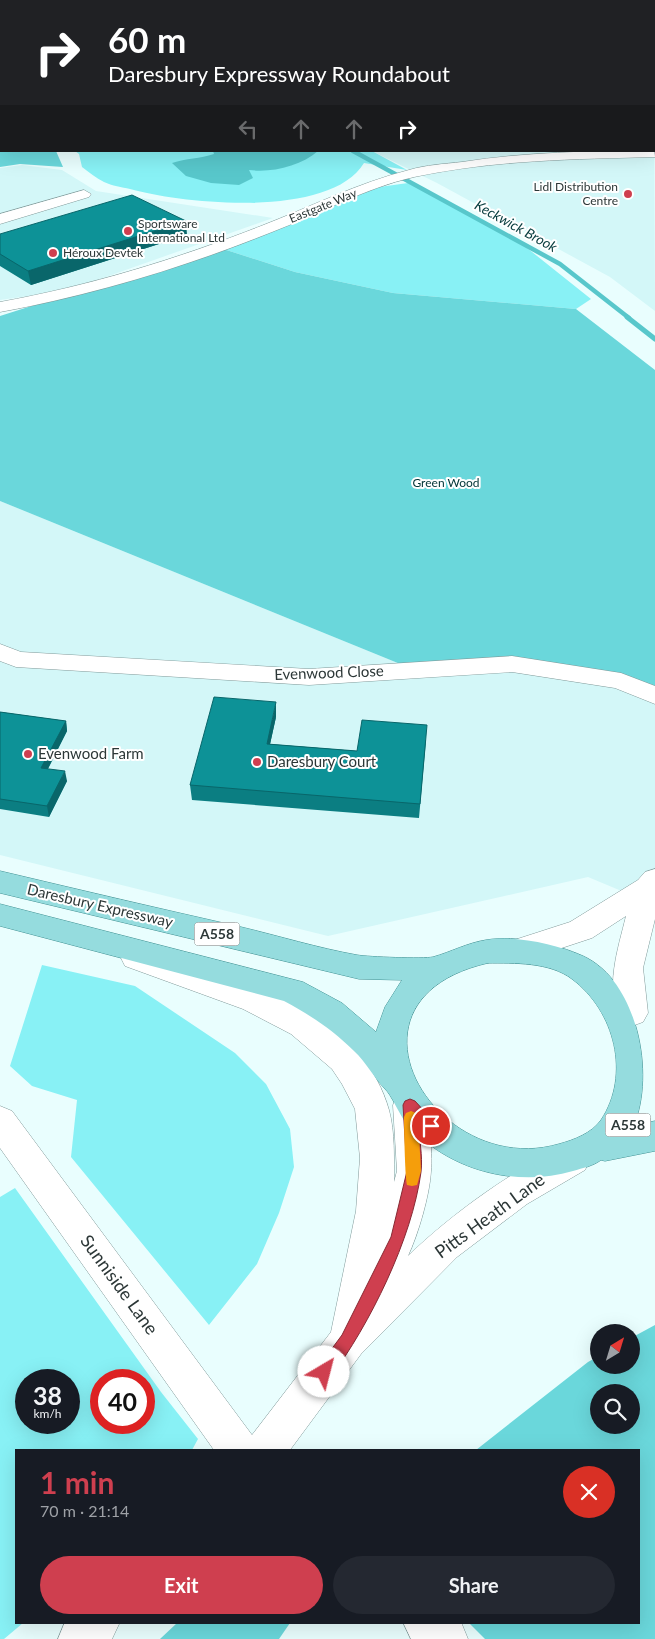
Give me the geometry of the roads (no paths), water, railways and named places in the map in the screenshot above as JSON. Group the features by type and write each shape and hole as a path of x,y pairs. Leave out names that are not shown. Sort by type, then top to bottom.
{"main road":[{"name":"Daresbury Expressway","path":"0,882 359,967 436,968"},
{"name":"Daresbury Expressway","path":"0,915 292,991 331,1012 367,1043 403,1093"},
{"name":"A558","path":"587,1153 627,1126 643,1099 649,1068 644,1033 610,989 582,970 550,956 516,951 488,951 470,955 436,968 411,990 395,1017 390,1048 403,1093 441,1136 482,1156 528,1164 587,1153 655,1136"}],"street":[{"name":"Eastgate Way","path":"0,308 61,296 152,269 264,230 384,181 413,174 527,158 655,153"},
{"path":"0,219 84,194"},
{"name":"Evenwood Close","path":"0,652 16,658 113,667 310,677 512,664 621,681 655,696"},
{"path":"516,951 581,930 652,884"},
{"path":"644,1033 628,968 652,884"},
{"path":"48,926 271,1008 309,1029 333,1048 354,1072 371,1107 378,1154 374,1212 348,1341"},
{"name":"Pitts Heath Lane","path":"348,1341 398,1238 414,1171 403,1093"},
{"name":"Sunniside Lane","path":"0,1121 237,1449"},
{"name":"Pitts Heath Lane","path":"266,1449 348,1341 444,1245 515,1193 587,1153"},
{"path":"80,1639 96,1624"},
{"path":"427,1624 446,1639"}],"waterway":[{"name":"Keckwick Brook","path":"355,152 560,264 629,318"},
{"name":"Keckwick Brook","path":"627,317 655,339"}],"place":[{"name":"Lidl Distribution Centre","path":"628,194"},
{"name":"Sportsware International Ltd","path":"128,231"},
{"name":"Héroux Devtek","path":"53,253"},
{"name":"Evenwood Farm","path":"28,754"},
{"name":"Daresbury Court","path":"257,762"}],"park label":[{"name":"Green Wood","path":"446,483"}]}
